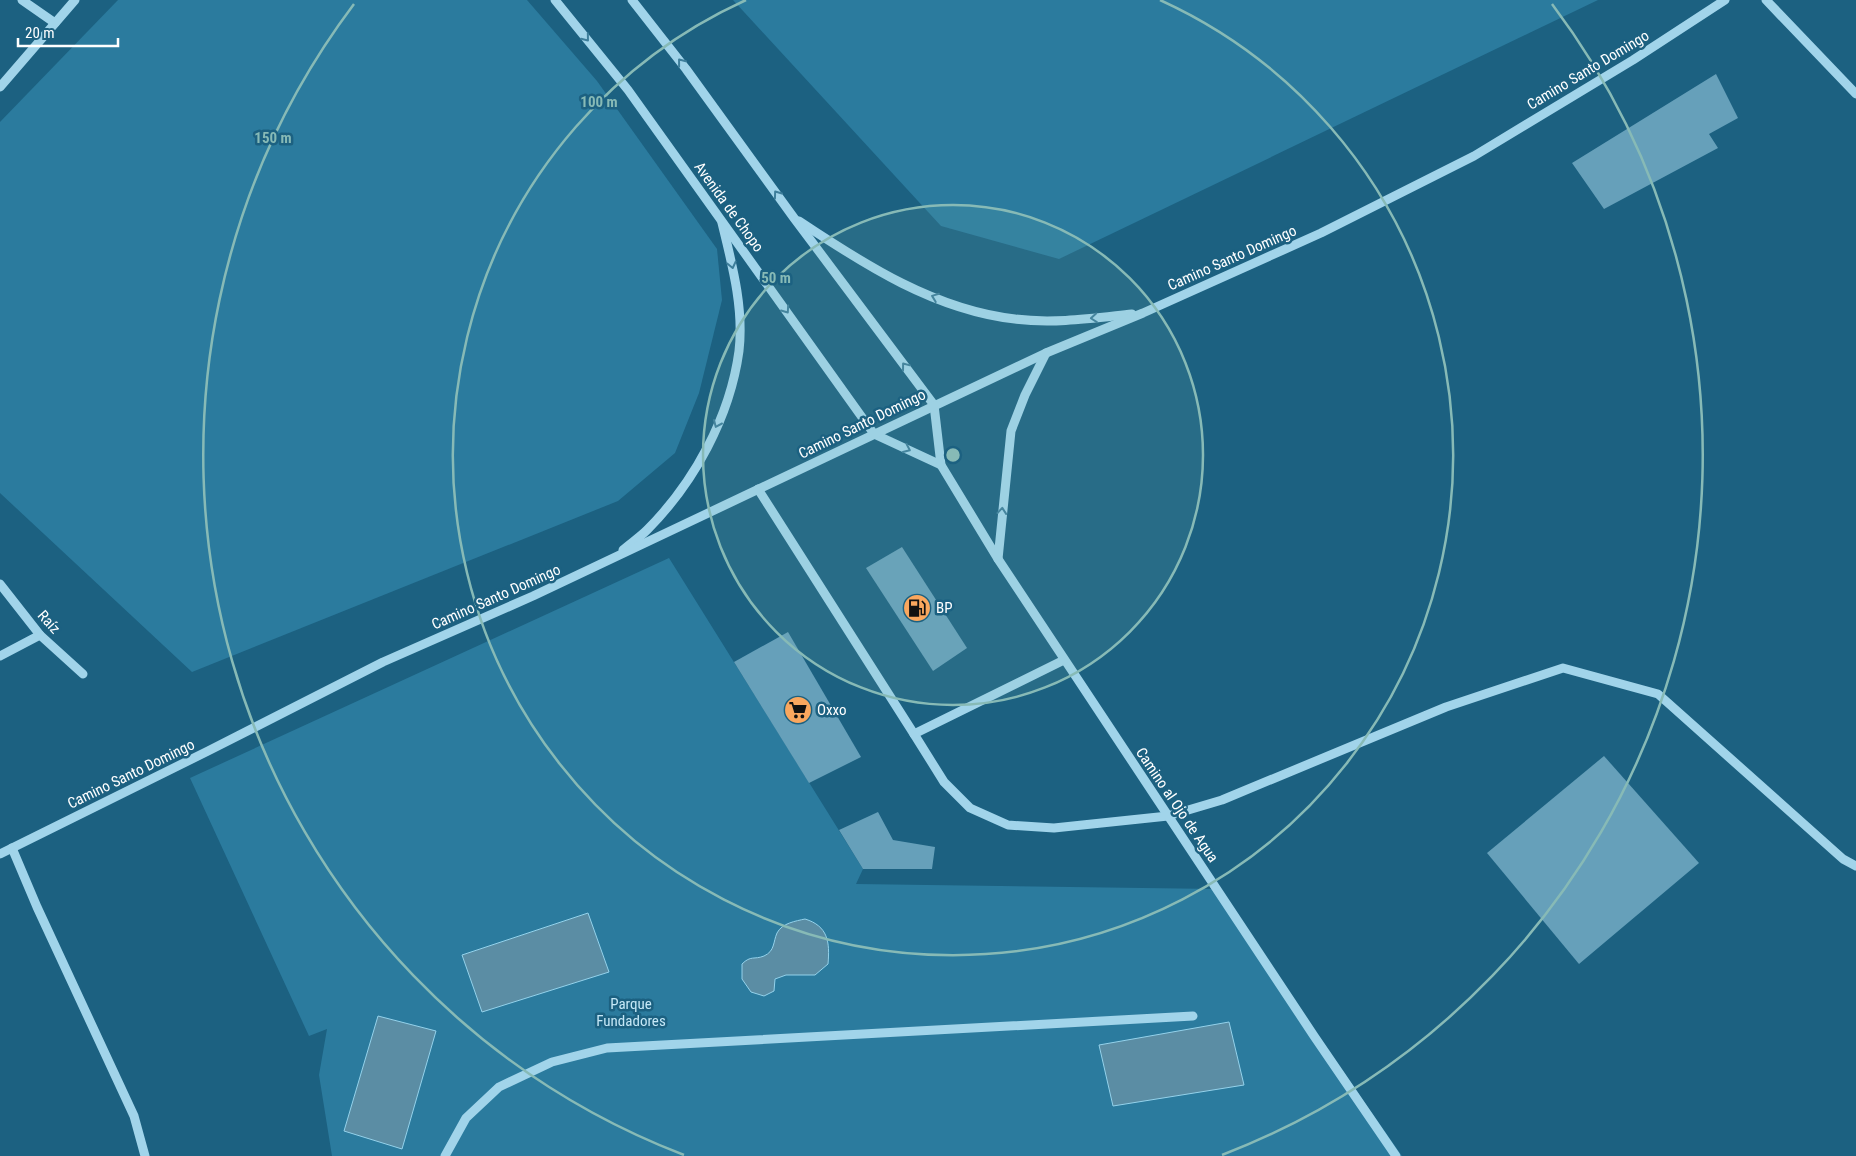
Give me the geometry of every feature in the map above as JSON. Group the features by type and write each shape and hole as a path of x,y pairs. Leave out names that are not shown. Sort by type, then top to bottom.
{"street":[{"path":"22,0 55,23"},
{"path":"0,87 75,0"},
{"name":"Avenida de Chopo","path":"555,0 628,90 874,434"},
{"path":"632,0 686,69 794,218 934,405"},
{"name":"Camino Santo Domingo","path":"0,854 208,752 383,662 612,559 1046,353 1143,313 1321,232 1474,156 1633,60 1725,0"},
{"path":"1766,0 1856,94"},
{"path":"612,559 646,531 665,510 694,471 718,424 731,386 739,349 739,308 734,271 721,218"},
{"path":"794,218 871,267 918,291 979,313 1017,320 1066,320 1143,313"},
{"path":"998,559 1011,431 1025,395 1046,353"},
{"name":"Camino al Ojo de Agua","path":"934,405 940,464 998,559 1314,1036 1396,1156"},
{"path":"874,434 940,464"},
{"path":"758,489 944,782 970,808 1008,824 1054,828 1168,816 1222,800 1446,707 1563,668 1658,694 1843,859 1856,866"},
{"name":"Raíz","path":"0,584 40,635 82,674"},
{"path":"0,656 40,635"},
{"path":"914,734 1064,660"},
{"path":"12,848 37,907 134,1116 145,1156"},
{"path":"445,1156 466,1118 499,1087 552,1062 606,1048 1193,1016"}],"green space":[{"path":"118,0 527,0 597,81 717,249 722,300 699,393 675,453 618,501 192,672 0,493 0,122"},
{"path":"733,0 1598,0 1059,259 941,226"},
{"name":"Parque Fundadores","path":"669,558 863,869 856,884 1216,889 1402,1156 332,1156 319,1075 327,1029 309,1036 190,778"}],"shaded area":[{"path":"588,913 609,972 482,1012 462,955"},
{"path":"805,919 819,926 826,936 828,942 828,964 815,975 786,975 775,979 774,991 764,996 751,992 742,979 742,964 753,958 768,954 772,949 777,933 782,927"},
{"path":"378,1016 436,1031 402,1149 344,1131"},
{"path":"1229,1022 1244,1085 1113,1106 1099,1045"}],"building":[{"path":"1716,74 1738,118 1709,134 1718,148 1604,209 1572,163"},
{"name":"BP","path":"902,547 967,648 933,671 866,568"},
{"name":"Oxxo","path":"788,632 861,757 809,783 734,662"},
{"path":"1604,756 1699,863 1579,964 1487,853"},
{"path":"878,812 893,840 935,847 932,869 863,869 839,830"}],"place":[{"name":"BP","path":"917,608"},
{"name":"Oxxo","path":"798,710"}]}
